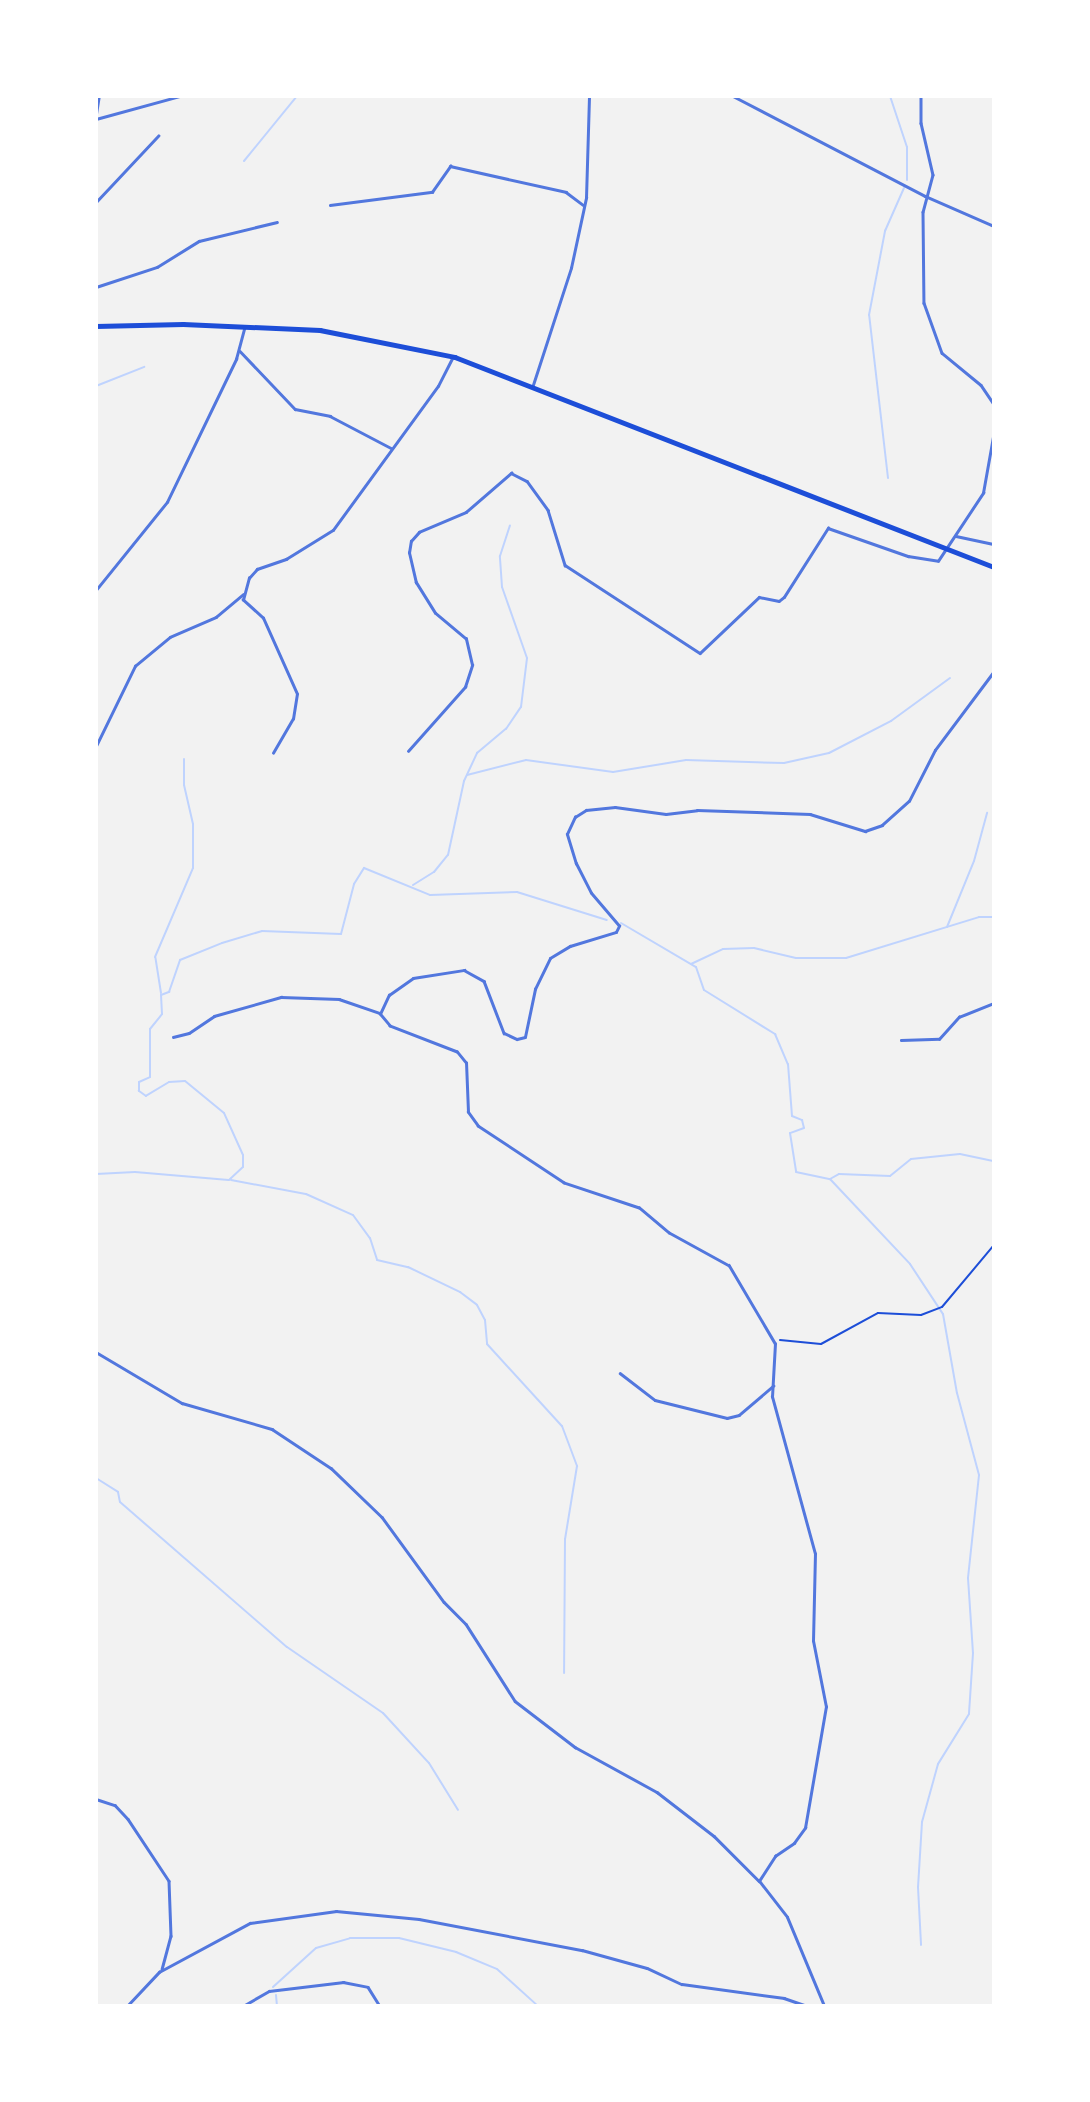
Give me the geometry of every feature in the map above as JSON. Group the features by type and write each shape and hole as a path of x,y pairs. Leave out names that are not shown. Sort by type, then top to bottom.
{"main road":[{"path":"96,326 244,325 320,330 453,357 533,385 994,568"}],"street":[{"path":"99,96 96,116 180,96"},
{"path":"533,385 571,268 583,205 589,96"},
{"path":"733,96 925,196 994,226"},
{"path":"921,96 921,123 933,175 925,196 922,266 930,325 950,362 981,385 994,404"},
{"path":"96,202 158,136"},
{"path":"330,205 432,192 450,166 566,192 583,205"},
{"path":"96,287 157,267 199,241 277,222"},
{"path":"96,590 167,502 239,351 244,325"},
{"path":"239,351 295,410 330,416 391,447"},
{"path":"96,746 135,666 170,637 216,617 243,594 257,569 286,559 333,530 438,386 453,357"},
{"path":"408,751 466,687 472,665 466,639 435,612 416,583 409,552 411,541 419,532 466,512 507,476 520,474 540,497 565,565 700,653 759,597 779,601 784,597 828,528 932,563 949,550 983,493 994,431"},
{"path":"955,536 994,544"},
{"path":"243,594 243,600 263,618 297,694 293,719 273,753"},
{"path":"380,1013 389,995 412,978 464,970 485,981 504,1033 517,1039 525,1037 535,989 550,958 570,946 616,932 619,926 591,892 576,864 567,834 575,817 586,810 615,807 666,814 697,810 810,814 865,831 882,825 909,801 935,750 994,671"},
{"path":"173,1037 195,1030 214,1016 281,997 339,999 380,1013 390,1026 457,1052 466,1063 464,1097 478,1126 564,1183 639,1208 669,1233 729,1266 772,1338 776,1353 773,1387 780,1438 815,1554 813,1641 826,1707 805,1828 794,1843 775,1856 759,1881"},
{"path":"901,1040 939,1039 959,1017 994,1003"},
{"path":"96,1352 183,1403 272,1429 331,1468 382,1517 444,1602 466,1624 515,1701 544,1727 678,1808 715,1836 759,1881 787,1917 824,2006"},
{"path":"620,1373 655,1400 727,1418 739,1415 773,1387"},
{"path":"96,1799 115,1805 128,1819 169,1881 171,1936 161,1971"},
{"path":"127,2006 161,1971 250,1923 336,1910 419,1919 582,1950 647,1968 682,1984 783,1998 807,2006"},
{"path":"243,2006 269,1991 344,1982 368,1987 380,2006"}],"path":[{"path":"772,1338 821,1345 884,1311 921,1315 942,1307 994,1244"}],"waterway":[{"path":"244,161 297,96"},
{"path":"890,96 907,147 907,180"},
{"path":"888,478 869,315 885,231 904,188"},
{"path":"96,386 144,367"},
{"path":"413,885 434,872 448,855 464,781 477,753 506,729 521,707 527,658 502,587 500,556 510,526"},
{"path":"467,775 526,760 613,772 686,760 784,763 829,753 891,721 950,678"},
{"path":"161,993 155,957 193,868 193,824 184,785 184,759"},
{"path":"947,927 974,861 987,813"},
{"path":"96,1174 135,1172 229,1180 243,1167 243,1155 224,1113 185,1081 169,1082 146,1096 139,1091 139,1082 150,1077 150,1029 162,1014 161,995 169,992 180,960 222,943 262,931 341,934 354,884 364,868 430,895 517,892 607,920"},
{"path":"691,964 723,949 754,948 796,958 846,958 979,917 994,917"},
{"path":"621,923 696,967 704,990 775,1034 788,1064 792,1116 802,1120 804,1128 790,1133 796,1172 830,1179 839,1174 890,1176 911,1159 960,1154 994,1161"},
{"path":"830,1179 910,1264 943,1314 957,1393 979,1475 968,1578 973,1653 969,1714 938,1764 922,1822 918,1887 921,1945"},
{"path":"231,1180 306,1194 353,1215 370,1238 377,1260 408,1267 460,1292 477,1305 485,1320 487,1344 562,1426 577,1466 565,1539 564,1673"},
{"path":"96,1478 118,1492 120,1502 287,1647 383,1713 429,1763 458,1810"},
{"path":"273,1987 316,1948 350,1938 399,1938 456,1952 497,1969 538,2006"},
{"path":"276,1995 277,2006"}]}
